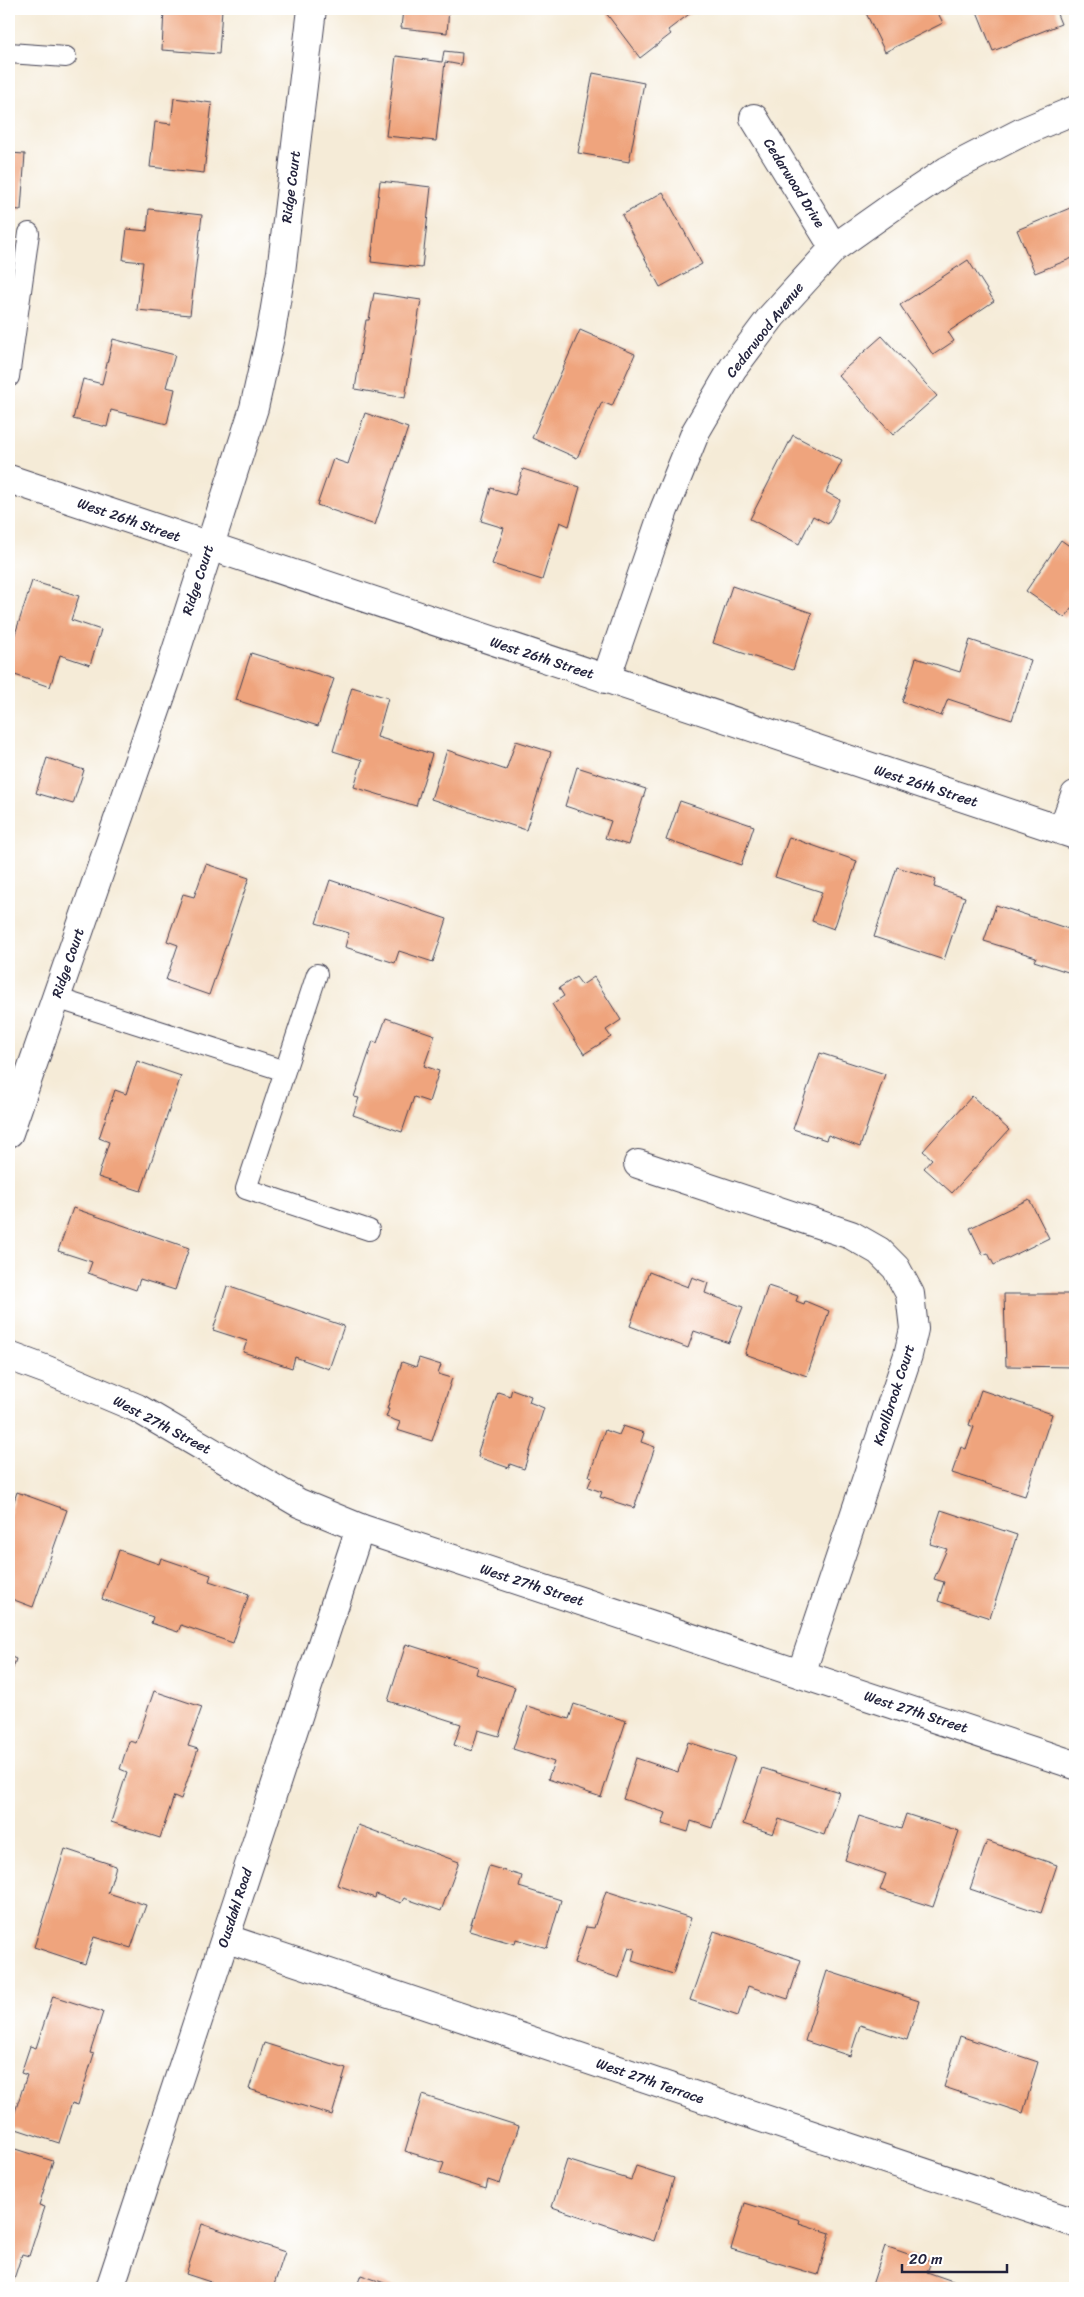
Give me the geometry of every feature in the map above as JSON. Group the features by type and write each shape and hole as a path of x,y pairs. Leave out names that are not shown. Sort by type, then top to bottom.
{"street":[{"name":"Ridge Court","path":"9,1133 170,670 254,408 272,332 312,9"},
{"name":"Cedarwood Avenue","path":"606,679 664,510 696,431 733,368 772,316 834,248 892,207 948,170 1022,132 1075,110"},
{"name":"Cedarwood Drive","path":"754,118 834,248"},
{"name":"West 26th Street","path":"9,479 1069,833"},
{"path":"1069,833 1075,795"},
{"name":"Knollbrook Court","path":"638,1164 851,1235 879,1250 896,1268 910,1294 914,1329 908,1355 801,1674"},
{"name":"West 27th Street","path":"9,1356 137,1408 299,1503 360,1528 1075,1765"},
{"name":"Ousdahl Road","path":"110,2288 360,1528"},
{"name":"West 27th Terrace","path":"225,1938 1075,2223"}],"lane":[{"path":"9,53 66,57"},
{"path":"9,378 29,233"},
{"path":"317,974 246,1188 369,1230"},
{"path":"56,998 284,1071"}],"building":[{"path":"164,9 222,9 219,54 162,50"},
{"path":"403,9 449,9 447,33 401,28"},
{"path":"612,9 696,9 668,30 671,34 640,58 606,13"},
{"path":"864,9 936,9 943,23 885,52"},
{"path":"976,9 1055,9 1061,24 993,51"},
{"path":"444,51 462,53 461,65 445,62 436,141 386,136 396,56 442,62"},
{"path":"593,73 644,83 629,162 578,153"},
{"path":"174,98 212,103 204,173 150,167 155,122 171,124"},
{"path":"9,153 25,154 21,210 9,209"},
{"path":"380,181 431,187 422,268 371,262"},
{"path":"663,192 702,264 660,287 622,215"},
{"path":"1075,206 1075,257 1035,273 1017,230"},
{"path":"149,209 202,215 190,315 137,310 143,262 123,260 127,229 147,231"},
{"path":"968,260 994,301 948,332 954,341 933,355 900,305"},
{"path":"374,293 421,300 405,398 355,389 366,320 369,320"},
{"path":"580,330 635,354 612,406 602,402 577,458 532,438"},
{"path":"882,336 937,396 893,435 838,375"},
{"path":"113,339 175,355 166,387 175,389 167,424 111,410 107,427 73,419 83,379 102,384"},
{"path":"365,413 408,428 375,525 317,505 333,459 348,464"},
{"path":"793,435 842,461 826,492 840,500 828,524 813,516 799,544 750,519"},
{"path":"523,469 580,487 569,526 560,522 542,580 492,564 504,528 481,521 491,488 515,495"},
{"path":"1061,540 1075,550 1075,603 1065,618 1026,591"},
{"path":"32,581 79,596 71,620 101,630 90,665 60,655 50,687 9,673 9,653"},
{"path":"732,586 812,613 793,670 713,643"},
{"path":"970,640 1031,660 1012,720 948,699 941,716 902,702 916,658 960,672"},
{"path":"251,653 334,679 318,726 236,700"},
{"path":"352,687 388,698 377,737 432,754 416,806 354,787 362,760 333,751"},
{"path":"516,741 551,752 526,830 431,799 447,750 506,770"},
{"path":"47,758 84,770 73,804 36,793"},
{"path":"577,767 646,789 628,845 605,838 611,821 565,806"},
{"path":"680,801 754,826 741,865 666,840"},
{"path":"789,837 857,861 834,929 812,921 822,892 775,877"},
{"path":"206,864 249,878 209,995 166,980 178,945 167,941 183,894 194,897"},
{"path":"897,867 936,879 934,887 965,897 944,960 874,937"},
{"path":"330,880 447,919 433,962 399,951 395,963 345,947 349,933 316,923"},
{"path":"996,905 1075,931 1074,974 1034,961 1036,957 984,941"},
{"path":"576,977 582,985 594,977 621,1020 606,1030 611,1037 584,1054 552,1004 564,996 559,988"},
{"path":"386,1018 435,1035 424,1066 439,1071 429,1102 414,1097 402,1132 353,1115 359,1098 354,1097 373,1041 377,1043"},
{"path":"820,1053 885,1074 860,1147 828,1135 826,1140 793,1129"},
{"path":"137,1061 181,1076 141,1191 98,1177 109,1142 99,1138 115,1090 126,1094"},
{"path":"972,1096 1009,1130 952,1193 924,1168 932,1159 923,1151"},
{"path":"1029,1199 1049,1238 994,1265 988,1253 983,1255 970,1228"},
{"path":"73,1208 189,1248 175,1290 140,1279 136,1290 88,1273 92,1262 58,1251"},
{"path":"649,1272 688,1287 692,1277 708,1283 705,1293 743,1307 729,1343 694,1331 688,1348 630,1326"},
{"path":"227,1286 344,1326 329,1369 295,1357 292,1368 243,1352 247,1341 213,1330"},
{"path":"768,1286 798,1296 796,1301 804,1304 805,1301 829,1311 807,1376 745,1354"},
{"path":"1004,1294 1074,1294 1074,1367 1006,1366"},
{"path":"419,1358 441,1365 438,1374 452,1378 432,1441 397,1430 400,1422 386,1417 402,1362 416,1367"},
{"path":"512,1389 531,1396 529,1402 544,1408 524,1469 510,1464 509,1468 478,1457 498,1392 510,1396"},
{"path":"981,1390 1052,1414 1025,1496 952,1473 961,1447 966,1449 974,1427 969,1425"},
{"path":"623,1426 644,1433 641,1442 655,1447 634,1508 600,1497 602,1492 588,1487 592,1477 589,1476 605,1430 619,1435"},
{"path":"17,1492 67,1510 33,1607 9,1598 9,1516"},
{"path":"941,1510 1017,1535 990,1618 938,1601 944,1582 934,1579 947,1549 930,1544"},
{"path":"119,1550 159,1564 161,1558 211,1575 209,1581 249,1594 233,1643 181,1625 178,1632 151,1623 153,1617 102,1599"},
{"path":"406,1644 478,1667 476,1674 515,1687 499,1736 478,1730 472,1751 454,1745 461,1724 388,1701"},
{"path":"9,1656 16,1659 9,1680"},
{"path":"154,1691 202,1707 188,1746 198,1749 181,1799 174,1796 160,1838 111,1822 127,1772 120,1769 129,1741 136,1743"},
{"path":"574,1704 626,1721 601,1797 548,1779 554,1762 513,1749 527,1706 569,1719"},
{"path":"688,1742 735,1757 712,1828 691,1821 688,1832 662,1824 666,1813 623,1799 636,1758 678,1772"},
{"path":"762,1768 839,1792 824,1835 779,1819 773,1834 743,1824"},
{"path":"906,1814 959,1831 933,1907 880,1890 886,1874 845,1860 859,1816 901,1829"},
{"path":"358,1825 459,1862 441,1911 404,1898 401,1903 376,1894 375,1898 337,1885"},
{"path":"987,1841 1057,1865 1041,1913 970,1889"},
{"path":"65,1849 116,1866 108,1893 146,1905 131,1948 94,1937 85,1964 34,1947"},
{"path":"489,1866 522,1876 519,1887 561,1900 547,1948 516,1939 515,1944 469,1931"},
{"path":"606,1891 691,1918 673,1974 632,1961 635,1949 629,1947 619,1978 574,1963 586,1927 594,1928"},
{"path":"714,1931 801,1960 788,1999 748,1986 738,2016 690,2000"},
{"path":"827,1971 919,2001 907,2040 860,2025 850,2056 805,2041"},
{"path":"53,1996 103,2012 90,2053 94,2054 78,2105 72,2103 59,2143 10,2127 27,2075 21,2073 30,2046 36,2048"},
{"path":"960,2036 1038,2062 1023,2113 944,2087"},
{"path":"264,2043 346,2069 332,2115 249,2089"},
{"path":"422,2095 519,2126 500,2184 488,2180 486,2189 440,2174 444,2163 405,2151"},
{"path":"9,2147 53,2161 39,2205 45,2207 29,2256 22,2254 11,2288 9,2288"},
{"path":"567,2160 631,2180 636,2166 674,2178 654,2241 552,2207"},
{"path":"745,2203 800,2220 799,2223 830,2233 818,2275 731,2249"},
{"path":"202,2224 285,2252 273,2288 229,2288 186,2274"},
{"path":"885,2246 931,2262 927,2272 964,2285 963,2288 871,2288"},
{"path":"361,2275 399,2288 356,2288"}]}
